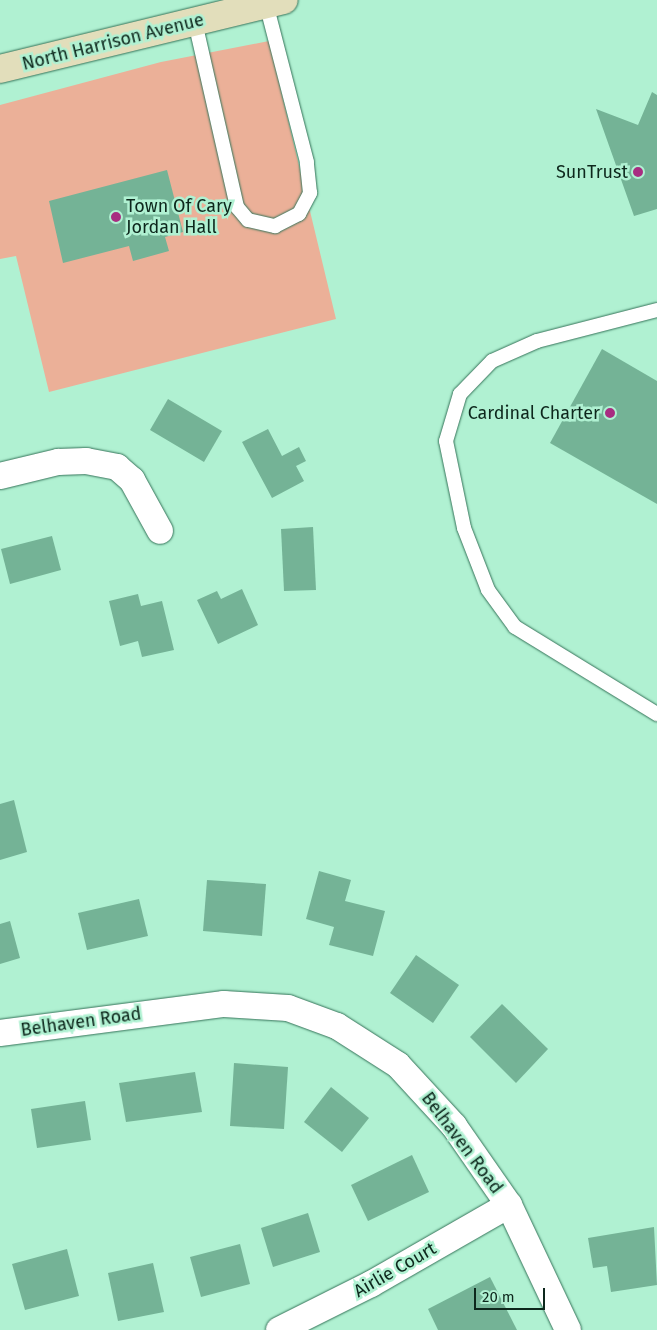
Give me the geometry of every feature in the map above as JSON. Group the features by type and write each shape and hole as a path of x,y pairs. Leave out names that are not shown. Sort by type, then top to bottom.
{"main road":[{"name":"North Harrison Avenue","path":"0,69 275,2"}],"street":[{"path":"0,476 58,462 86,460 117,467 132,480 160,531"},
{"name":"Belhaven Road","path":"0,1033 224,1004 263,1004 309,1013 398,1065 454,1126 509,1205 568,1330"},
{"name":"Airlie Court","path":"279,1330 370,1284 509,1205"}],"lane":[{"path":"195,22 237,207 248,220 275,226 299,214 310,193 307,162 275,2"},
{"path":"657,310 537,341 492,361 460,394 446,442 464,528 488,590 515,627 657,714"}],"shaded area":[{"path":"269,41 336,319 49,392 16,256 0,259 0,105 161,62"}],"building":[{"name":"SunTrust","path":"652,92 657,95 657,209 634,216 596,109 638,125"},
{"name":"Town Of Cary Jordan Hall","path":"167,170 183,232 165,237 169,251 133,261 129,246 63,263 49,201"},
{"name":"Cardinal Charter","path":"602,349 657,381 657,504 550,443"},
{"path":"168,399 222,431 204,462 150,430"},
{"path":"268,429 282,456 299,447 306,461 296,466 304,481 272,498 242,442"},
{"path":"313,527 316,590 284,591 281,529"},
{"path":"52,536 61,570 10,584 1,549"},
{"path":"242,589 258,625 218,644 197,600 217,591 221,599"},
{"path":"138,594 141,606 162,601 174,650 142,657 138,641 120,646 109,601"},
{"path":"14,800 27,852 0,860 0,804"},
{"path":"319,871 351,880 345,901 385,911 373,956 329,945 334,927 306,919"},
{"path":"207,880 266,884 262,936 203,931"},
{"path":"139,899 148,936 87,950 78,913"},
{"path":"10,921 20,958 0,964 0,924"},
{"path":"416,955 459,985 433,1023 390,993"},
{"path":"502,1004 548,1049 516,1083 470,1037"},
{"path":"234,1063 288,1067 284,1129 230,1126"},
{"path":"195,1072 202,1112 126,1122 119,1083"},
{"path":"331,1087 369,1118 342,1152 304,1122"},
{"path":"85,1101 91,1140 37,1148 31,1109"},
{"path":"412,1155 429,1192 368,1221 351,1185"},
{"path":"308,1213 320,1252 273,1267 261,1228"},
{"path":"654,1227 657,1285 611,1292 607,1266 593,1268 588,1238"},
{"path":"240,1244 250,1284 201,1297 190,1257"},
{"path":"67,1249 79,1296 25,1310 12,1264"},
{"path":"153,1263 164,1312 118,1321 108,1273"},
{"path":"490,1277 517,1330 438,1330 428,1309"}],"place":[{"name":"SunTrust","path":"638,172"},
{"name":"Town Of Cary Jordan Hall","path":"116,217"},
{"name":"Cardinal Charter","path":"610,413"}]}
